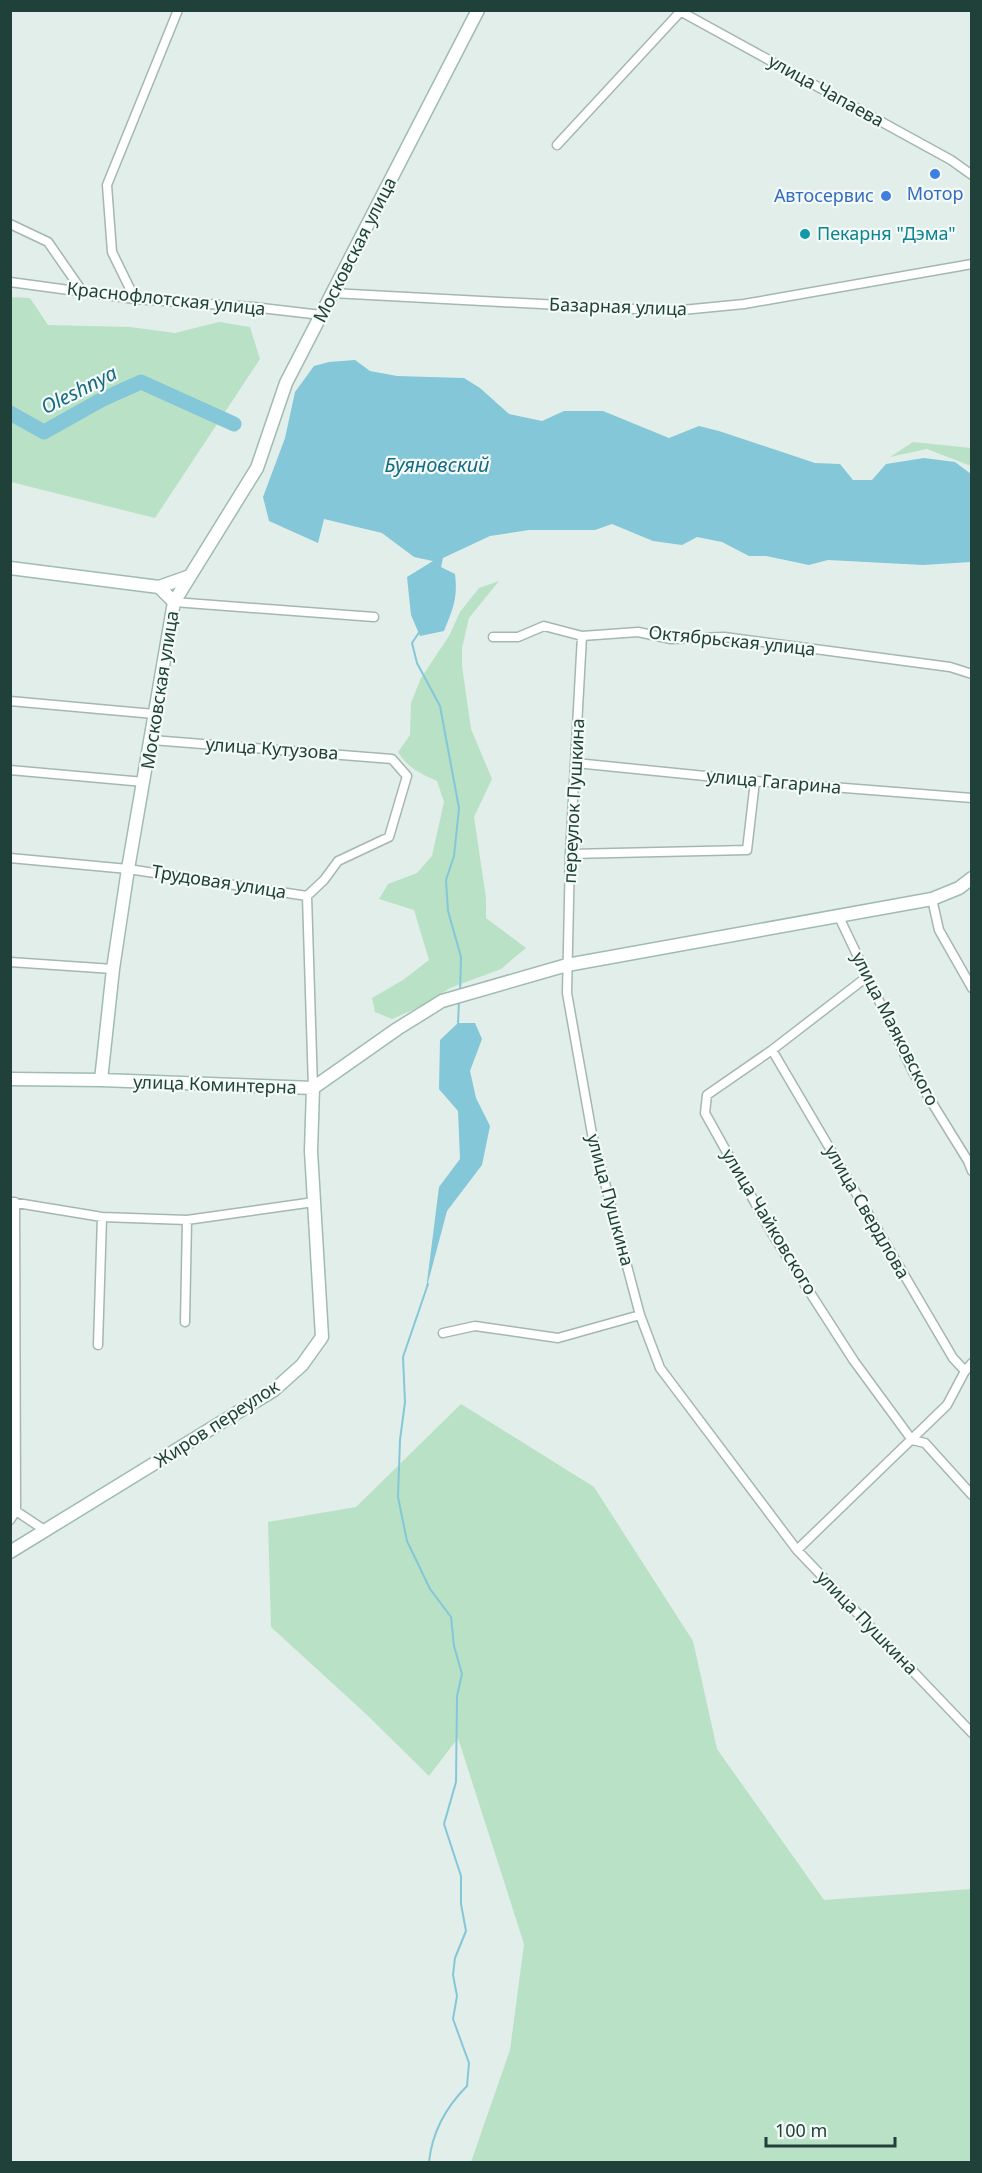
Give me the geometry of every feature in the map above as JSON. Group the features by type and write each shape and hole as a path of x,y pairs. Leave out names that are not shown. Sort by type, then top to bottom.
{"street":[{"path":"135,299 112,252 107,184 178,10"},
{"name":"Московская улица","path":"101,1080 113,969 128,868 152,740 154,714 174,602 257,468 286,383 478,10"},
{"path":"557,145 680,11"},
{"name":"улица Чапаева","path":"680,11 951,160 972,175"},
{"path":"10,224 48,242 82,291"},
{"name":"Базарная улица","path":"332,293 672,311 744,304 972,264"},
{"name":"Краснофлотская улица","path":"10,282 135,299 252,307 321,315"},
{"path":"10,568 159,587 190,576"},
{"path":"159,587 174,602 374,617"},
{"name":"Октябрьская улица","path":"493,637 518,637 544,626 582,636 638,632 671,639 724,637 950,667 972,674"},
{"name":"переулок Пушкина","path":"567,965 570,854 582,636"},
{"path":"10,701 154,714"},
{"name":"улица Кутузова","path":"152,740 392,759 407,776 389,837 338,861 324,880 307,896"},
{"name":"улица Гагарина","path":"576,764 755,782 972,798"},
{"path":"10,770 144,782"},
{"path":"570,854 747,850 755,782"},
{"name":"Трудовая улица","path":"10,858 128,868 307,896 313,1088"},
{"path":"567,965 839,917 932,898 959,888 972,878"},
{"path":"932,898 939,930 972,988"},
{"name":"улица Маяковского","path":"839,917 912,1072 972,1171"},
{"path":"10,962 113,969"},
{"name":"улица Коминтерна","path":"10,1079 313,1088 397,1029 442,1001 567,965"},
{"name":"улица Пушкина","path":"567,965 567,993 592,1134 640,1315 660,1368 797,1550 972,1733"},
{"name":"улица Чайковского","path":"868,976 772,1050 707,1095 705,1113 779,1245 854,1362 912,1440 925,1443 972,1496"},
{"name":"улица Свердлова","path":"772,1050 953,1358 965,1371"},
{"name":"Жиров переулок","path":"10,1552 274,1390 302,1365 322,1337 311,1151 313,1088"},
{"path":"10,1520 16,1511 13,1202 102,1216 186,1220 314,1202"},
{"path":"98,1345 102,1216"},
{"path":"185,1322 186,1220"},
{"path":"443,1333 475,1326 558,1338 640,1315"},
{"path":"797,1550 947,1405 965,1371 972,1363"},
{"path":"16,1511 46,1531"}],"green space":[{"path":"10,297 30,298 48,325 130,327 175,333 219,322 250,327 260,359 155,518 11,482"},
{"path":"913,442 971,448 971,466 927,449 890,457"},
{"path":"499,581 469,618 462,648 462,666 471,729 492,779 474,817 486,898 486,918 526,948 501,969 450,988 424,1005 392,1019 375,1012 372,998 403,980 429,960 414,910 379,899 388,884 417,873 432,856 444,802 437,781 420,773 398,752 410,735 411,703 421,678 449,636 460,612 479,588"},
{"path":"461,1404 594,1487 693,1641 717,1749 824,1900 971,1889 971,2162 471,2162 510,2050 524,1944 458,1738 429,1776 366,1714 271,1627 268,1522 356,1507"}],"water":[{"name":"Буяновский","path":"355,360 370,371 397,376 464,378 480,388 509,414 542,421 564,411 603,411 669,438 699,426 815,463 840,464 853,480 872,480 886,464 924,458 955,462 971,474 971,562 923,565 828,560 809,565 766,556 749,556 722,542 697,537 682,545 653,541 612,524 595,530 529,530 490,536 443,558 441,567 455,574 456,590 452,610 444,631 420,636 411,615 407,577 433,561 414,557 382,533 324,519 318,543 269,521 263,497 285,438 295,392 314,366"},
{"path":"458,1023 475,1023 482,1039 470,1071 476,1098 490,1126 482,1165 447,1211 426,1290 439,1187 460,1159 458,1111 439,1089 440,1040"}],"waterway":[{"name":"Oleshnya","path":"10,413 44,432 101,400 141,382 234,424"},
{"path":"420,631 412,643 417,663 440,706 459,808 454,856 446,880 448,911 461,957 460,993"},
{"path":"458,1023 459,1001"},
{"path":"428,1284 403,1357 405,1402 400,1440 398,1497 407,1541 430,1589 451,1617 454,1646 462,1674 457,1696 456,1782 444,1824 461,1876 461,1904 466,1931 455,1958 453,1975 457,1996 453,2019 469,2063 467,2086 441,2121 433,2141 429,2162"}],"place":[{"name":"Мотор","path":"935,174"},
{"name":"Автосервис","path":"886,196"},
{"name":"Пекарня \"Дэма\"","path":"805,234"}]}
